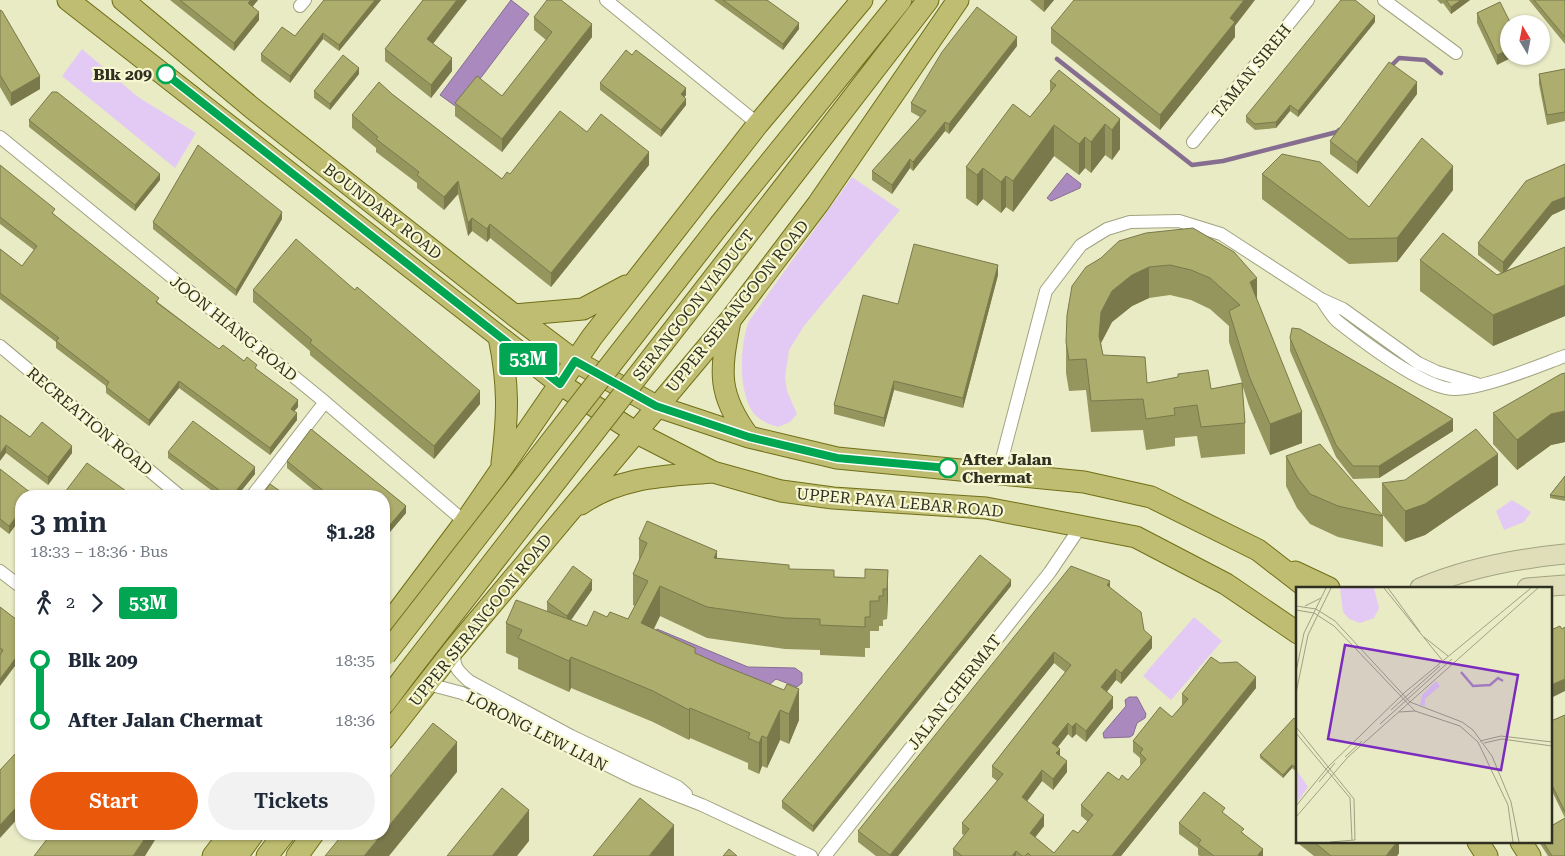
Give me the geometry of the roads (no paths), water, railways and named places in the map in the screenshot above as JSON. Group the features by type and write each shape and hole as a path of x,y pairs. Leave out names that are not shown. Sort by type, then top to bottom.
{"main road":[{"name":"BOUNDARY ROAD","path":"68,0 560,384 635,432"},
{"name":"BOUNDARY ROAD","path":"122,0 252,108 514,315 575,361 656,406"},
{"path":"390,622 465,522 502,465 575,361 635,281 758,124 862,0"},
{"name":"SERANGOON VIADUCT","path":"390,650 721,223 901,0"},
{"name":"SERANGOON VIADUCT","path":"390,696 928,0"},
{"name":"UPPER SERANGOON ROAD","path":"390,732 455,648 730,318 818,204 958,0"},
{"path":"514,315 583,309 635,281"},
{"path":"730,318 724,352 724,387 728,404 749,437"},
{"path":"499,337 506,374 508,408 502,465"},
{"path":"656,406 749,437 837,458 1084,482 1151,497 1258,550 1310,581 1326,587"},
{"name":"UPPER PAYA LEBAR ROAD","path":"635,432 713,472 798,493 870,501 986,508 1136,537 1226,584 1296,632"},
{"path":"564,516 595,494 620,484 650,478 713,472"},
{"path":"1258,550 1306,587"},
{"path":"1423,587 1483,566 1565,554"},
{"path":"1540,587 1565,585"},
{"path":"213,856 225,840"},
{"path":"237,856 249,840"},
{"path":"267,856 279,840"},
{"path":"296,856 308,840"},
{"path":"1479,844 1487,856"},
{"path":"1522,844 1530,856"}],"street":[{"path":"606,0 758,124"},
{"name":"TAMAN SIREH","path":"1193,142 1308,0"},
{"path":"1384,0 1456,54"},
{"name":"JOON HIANG ROAD","path":"0,137 325,402 465,522"},
{"path":"998,474 1046,291 1081,245 1107,229 1130,222 1179,221 1221,234 1321,299 1336,320 1414,376 1432,384 1455,389 1477,384 1565,356"},
{"name":"RECREATION ROAD","path":"0,346 173,490"},
{"path":"257,490 325,402"},
{"name":"JALAN CHERMAT","path":"825,856 1050,572 1081,526"},
{"path":"0,571 15,582"},
{"name":"LORONG LEW LIAN","path":"455,648 454,668 468,681 571,736 678,787 694,801"},
{"name":"LORONG LEW LIAN","path":"428,684 462,693 644,784 694,801 811,856"},
{"name":"LORONG LEW LIAN","path":"571,736 597,753 635,773 644,780 644,784"}],"waterway":[{"path":"1389,68 1399,58 1425,60 1441,73"},
{"path":"1057,59 1192,165 1223,161 1339,130"}],"place":[{"name":"Blk 209","path":"166,74"},
{"name":"After Jalan Chermat","path":"948,468"}]}
